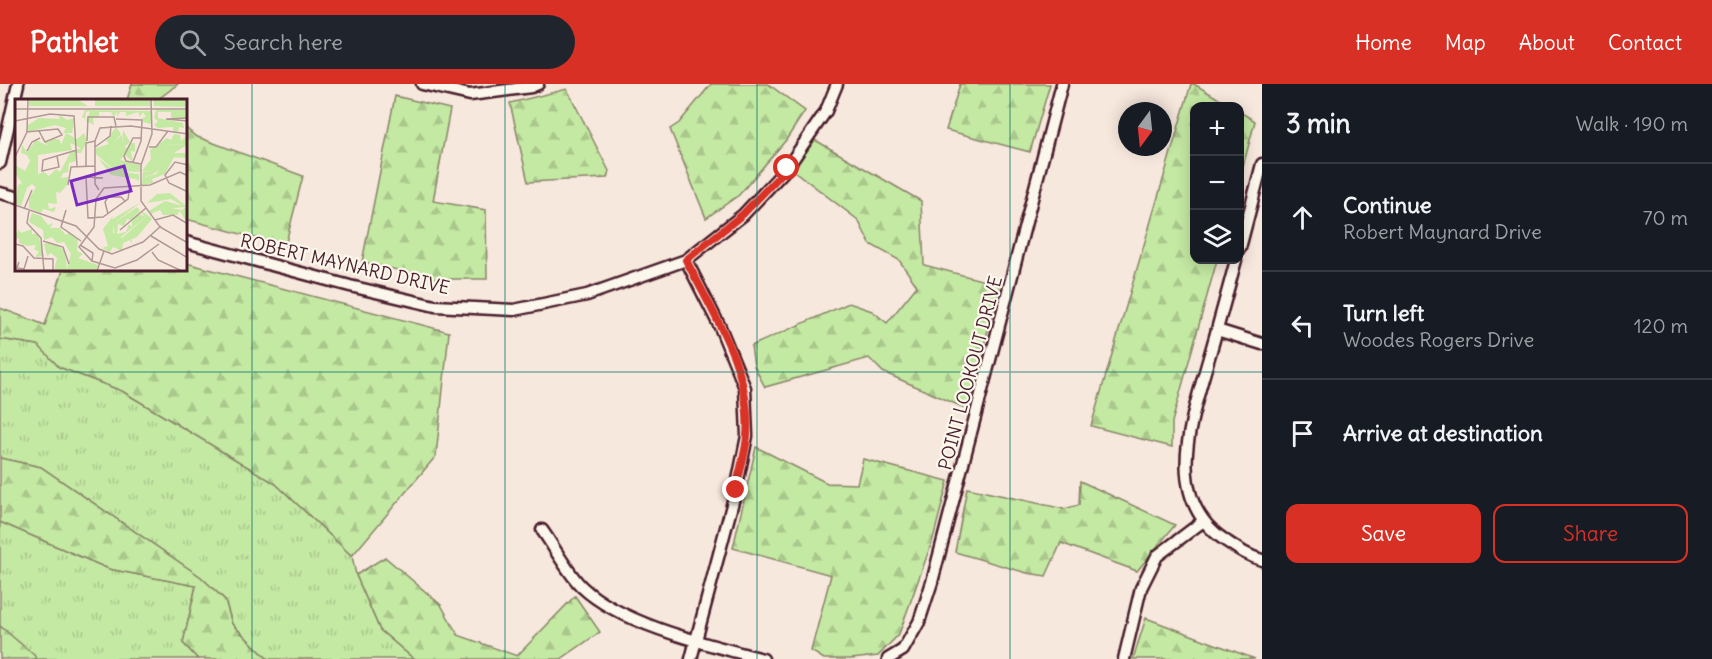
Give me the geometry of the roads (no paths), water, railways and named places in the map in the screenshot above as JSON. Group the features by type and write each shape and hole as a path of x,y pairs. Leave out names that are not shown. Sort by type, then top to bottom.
{"street":[{"path":"0,163 18,84"},
{"path":"422,84 470,95 531,87 538,84"},
{"name":"ROBERT MAYNARD DRIVE","path":"188,243 435,306 514,310 586,295 686,260 743,214 787,168 826,111 837,84"},
{"name":"POINT LOOKOUT DRIVE","path":"888,659 903,650 919,622 932,582 1062,84"},
{"path":"1244,230 1262,164"},
{"path":"0,193 15,197"},
{"path":"686,260 720,327 745,388 747,436 736,490 691,659"},
{"path":"1235,264 1191,422 1187,483 1190,498 1202,522 1219,537 1247,555 1262,560"},
{"path":"1217,330 1262,344"},
{"path":"1124,659 1141,588 1157,556 1202,522"},
{"path":"542,530 581,586 616,611 696,641 763,659"}]}
